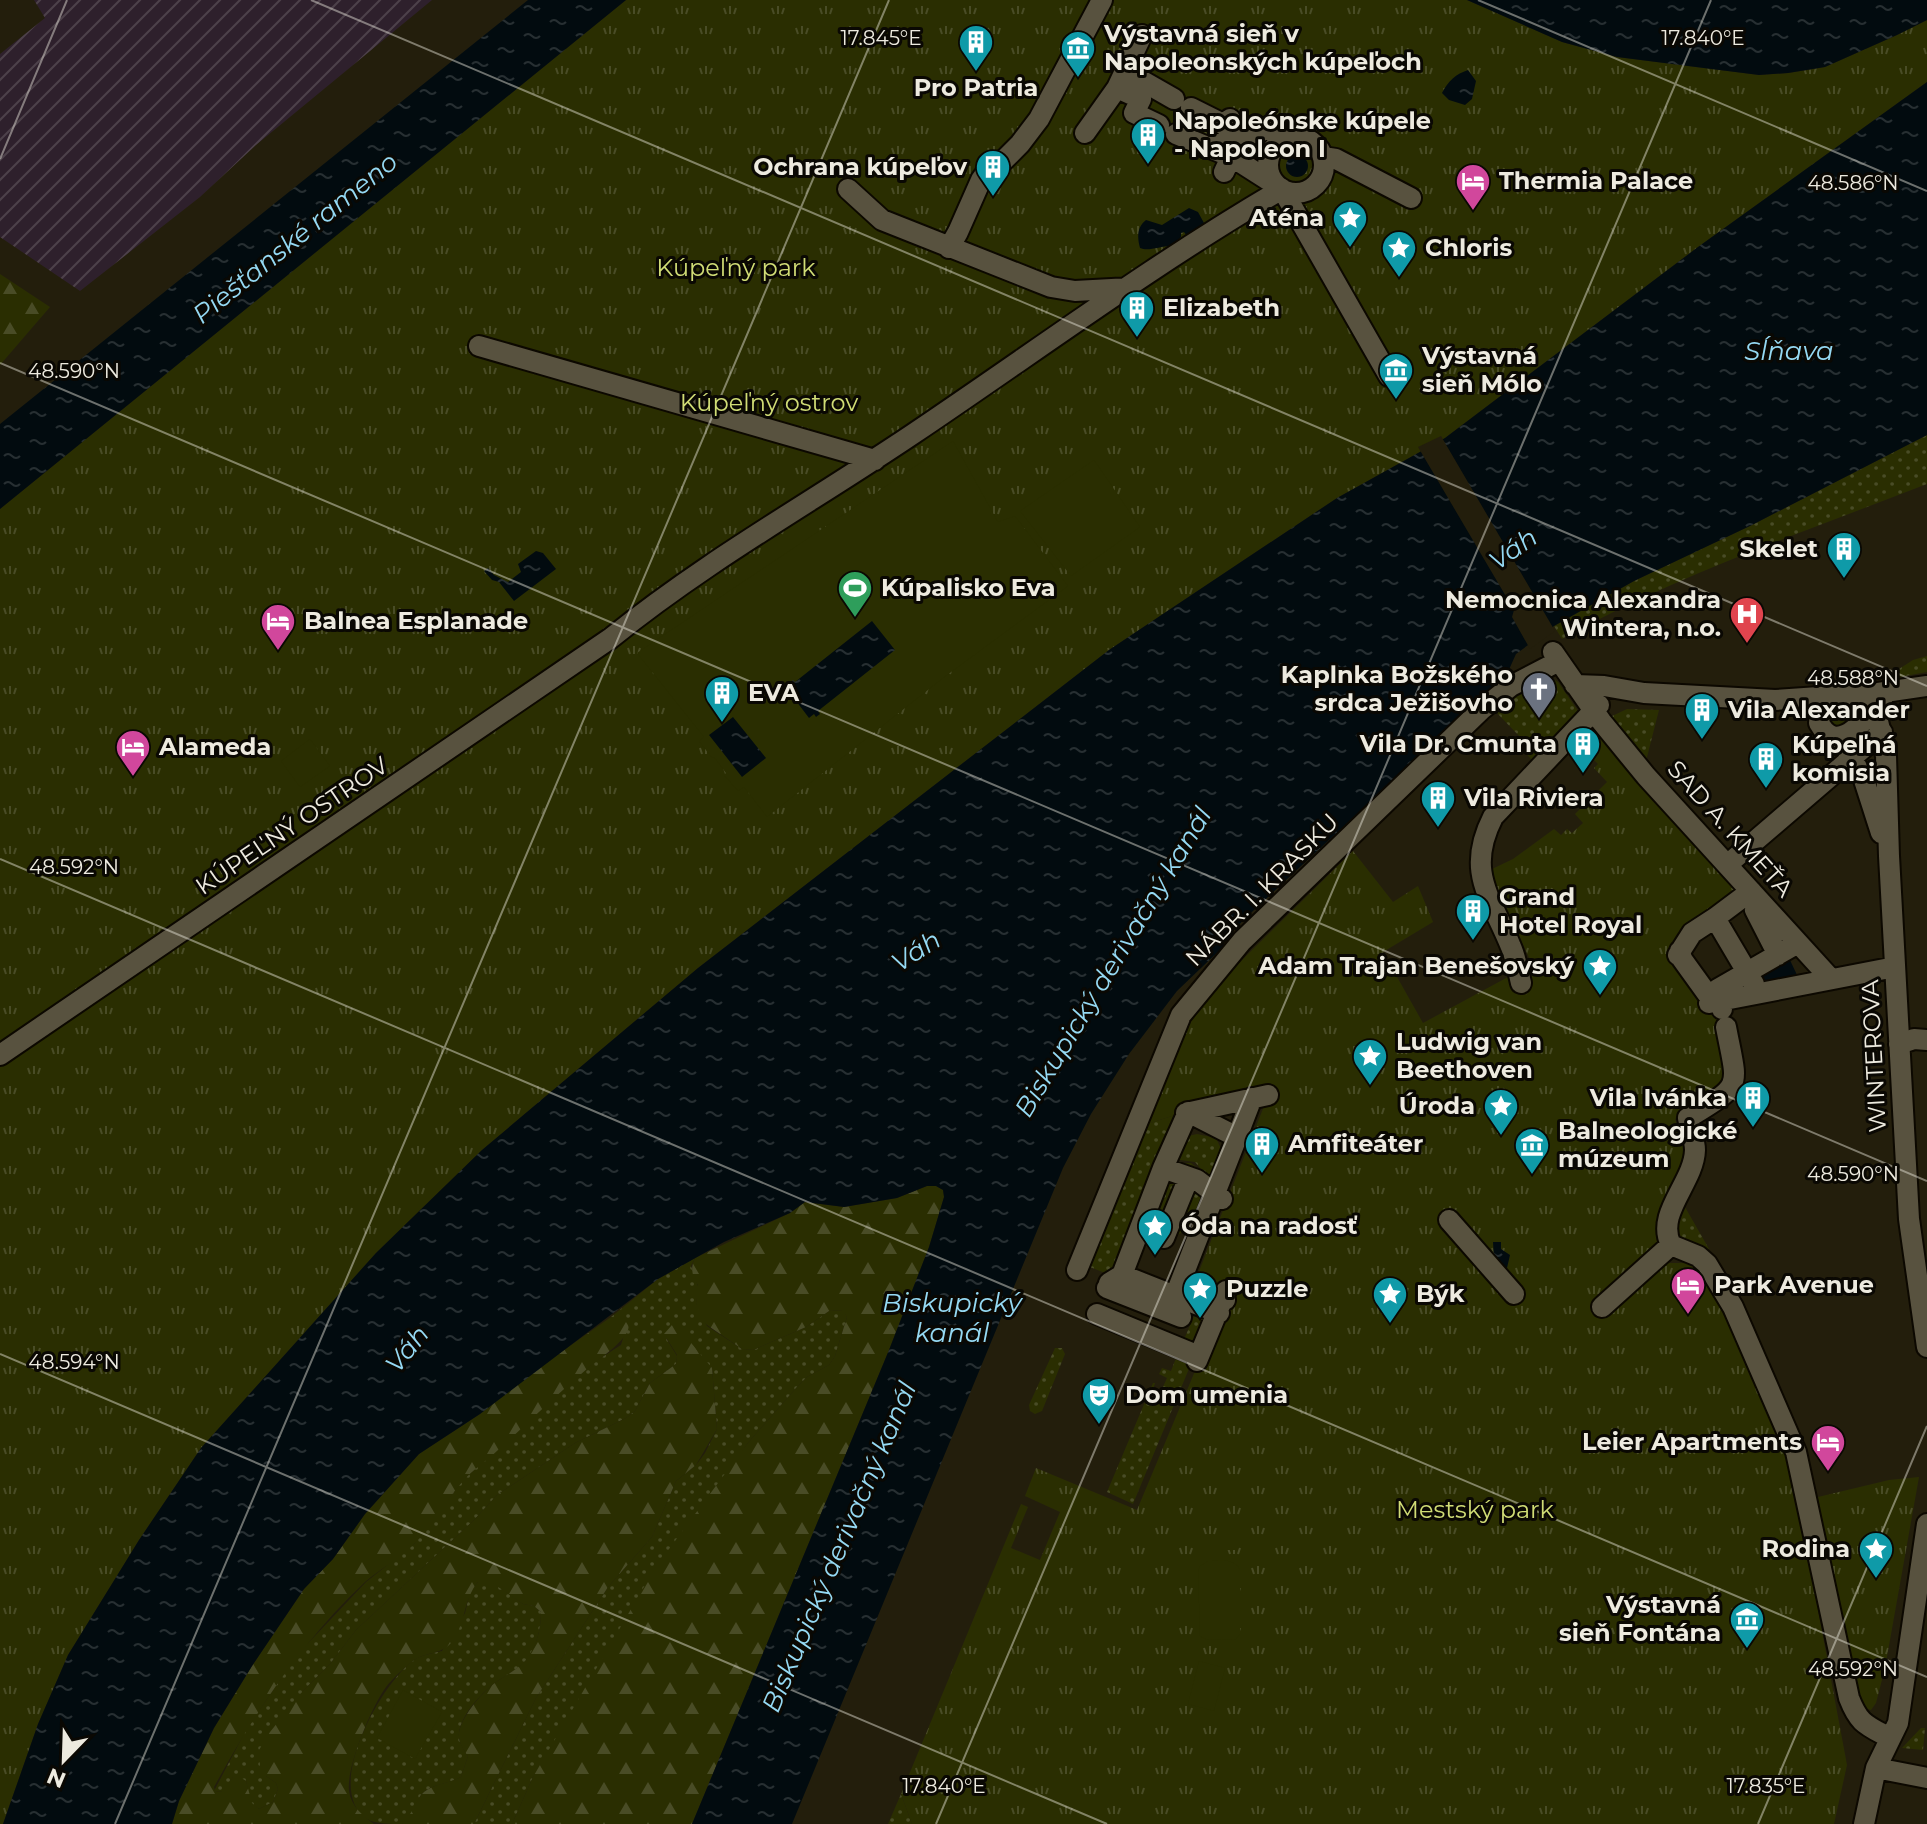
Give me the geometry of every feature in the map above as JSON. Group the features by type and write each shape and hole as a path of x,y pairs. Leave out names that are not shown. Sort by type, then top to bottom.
{"street":[{"path":"949,248 981,180 988,170 1020,144 1039,119 1102,0"},
{"path":"1085,133 1117,87 1142,35"},
{"path":"1117,87 1141,99 1168,129 1206,148 1229,143 1283,127 1315,144 1323,157 1322,176 1309,190 1300,193 1282,189 1229,143 1182,103 1141,99 1117,87"},
{"path":"1283,127 1269,160 1271,176 1282,189 1386,370"},
{"path":"1323,157 1336,159 1411,198"},
{"path":"848,189 882,220 1051,287 1075,291 1130,288"},
{"name":"KÚPEĽNÝ OSTROV","path":"0,1055 616,634 699,572 875,460 1282,189"},
{"path":"479,346 875,460"},
{"name":"SAD A. KMEŤA","path":"1556,657 1575,685 1597,701 1646,776 1831,979"},
{"name":"NÁBR. I. KRASKU","path":"1077,1270 1181,1015 1194,997 1242,941 1481,710 1556,657"},
{"path":"1521,983 1512,949 1486,893 1480,865 1482,838 1493,817 1597,701 1612,705 1644,693 1775,700 1881,698 1927,686"},
{"path":"1819,723 1822,697"},
{"path":"1775,700 1819,723 1834,741 1851,733 1881,698"},
{"name":"WINTEROVA","path":"1881,698 1878,735 1886,756 1894,806 1895,967 1917,1042 1891,1075 1909,1219 1922,1281 1927,1347"},
{"path":"1727,865 1762,824 1878,735"},
{"name":"WINTEROVA","path":"1834,741 1851,758 1864,780 1895,856"},
{"path":"1770,914 1710,918 1692,933 1679,953 1717,1004 1735,1074 1729,1093 1688,1118 1695,1150 1688,1179 1666,1224 1667,1236 1671,1245 1698,1256 1707,1264 1733,1307 1796,1452 1849,1698 1861,1723 1890,1738"},
{"path":"1770,914 1778,955"},
{"path":"1770,914 1778,955"},
{"path":"1710,918 1760,993"},
{"path":"1717,1004 1748,973 1778,955"},
{"name":"WINTEROVA","path":"1717,1004 1895,967"},
{"path":"1170,1344 1202,1239 1221,1197 1237,1137 1260,1097 1183,1113"},
{"path":"1183,1113 1237,1137"},
{"path":"1097,1314 1198,1358 1222,1303 1113,1282 1140,1228 1150,1193 1163,1168 1183,1113"},
{"path":"1163,1168 1206,1185 1221,1197"},
{"path":"1164,1238 1189,1177"},
{"path":"1449,1220 1514,1294"},
{"path":"1140,1228 1164,1238 1202,1239"},
{"path":"1602,1307 1671,1245"},
{"path":"1864,1824 1876,1768 1898,1723 1927,1524"},
{"path":"1876,1768 1927,1778"}],"shaded area":[{"path":"34,0 432,0 256,145 200,197 80,291 0,237 0,54 45,18"}],"green space":[{"name":"Kúpeľný ostrov","path":"626,0 1467,0 1562,42 1617,57 1759,75 1825,67 1927,20 1927,82 1698,247 1445,438 1337,498 1109,650 698,968 482,1150 376,1253 201,1448 139,1540 68,1655 38,1724 3,1824 0,1824 0,509"},
{"path":"0,274 50,307 0,365"},
{"path":"1927,435 1927,484 1696,574 1562,639 1554,626 1634,581 1752,525"},
{"name":"Kúpalisko Eva","path":"953,441 998,522 1015,516 1068,586 943,678 767,817 744,787 738,791 724,775 726,773 699,741 704,737 637,653"},
{"path":"1094,460 1140,527 1071,576 1020,511"},
{"path":"1927,656 1927,672 1888,679 1913,660"},
{"path":"1550,677 1558,682 1580,714 1532,760 1516,743 1521,738 1497,713 1531,679"},
{"path":"1869,700 1847,724 1838,728 1829,725 1830,707"},
{"path":"1627,709 1659,710 1646,761 1610,717"},
{"name":"Mestský park","path":"1596,728 1737,887 1675,939 1679,961 1717,1008 1721,1029 1716,1031 1726,1083 1722,1092 1675,1119 1687,1154 1665,1263 1697,1263 1737,1327 1789,1455 1847,1765 1834,1824 912,1824 901,1794 1021,1504 1028,1507 1011,1548 1040,1560 1060,1512 1025,1496 1036,1468 1137,1510 1218,1316 1196,1279 1268,1096 1178,1114 1135,1128 1186,1015 1353,851 1393,902 1418,886 1433,922 1383,952 1423,1023 1532,964 1497,888 1492,869 1513,859 1554,829 1561,835 1567,829 1572,833 1583,823 1575,814 1607,782 1594,768 1598,764 1580,746"},
{"path":"310,739 330,766 300,787 281,761"},
{"path":"1178,1114 1115,1277 1080,1263 1135,1128"},
{"path":"1197,1134 1216,1138 1223,1153 1214,1176 1210,1177 1212,1180 1173,1163 1191,1163 1206,1175 1195,1162 1180,1160 1176,1156 1184,1137"},
{"path":"1169,1176 1181,1177 1158,1231 1153,1218"},
{"path":"927,1186 943,1190 944,1197 929,1247 692,1824 512,1824 533,1777 655,1568 747,1444 807,1377 829,1365 835,1356 847,1317 842,1310 829,1311 806,1327 753,1350 742,1349 707,1325 696,1303 698,1285 692,1269 695,1258 790,1213 805,1202 844,1207 897,1198"},
{"path":"1187,1188 1204,1191 1200,1206 1191,1225 1173,1237"},
{"path":"1685,1207 1709,1249 1692,1246 1677,1235 1676,1212"},
{"path":"695,1258 691,1266 699,1289 696,1303 707,1326 742,1349 753,1350 806,1327 829,1311 843,1310 847,1317 835,1356 829,1365 807,1377 797,1387 747,1444 533,1777 512,1824 474,1824 536,1698 608,1587 652,1537 676,1481 696,1465 717,1429 712,1368 666,1338 677,1356 676,1364 650,1383 635,1411 575,1443 497,1495 356,1630 330,1664 303,1691 266,1776 276,1783 278,1789 273,1802 259,1809 251,1803 246,1781 233,1777 223,1792 214,1791 246,1730 296,1656 366,1582 414,1544 463,1480 556,1395 596,1361 621,1345 627,1325 611,1317 658,1279"},
{"path":"1198,1307 1212,1313 1197,1351 1182,1344"},
{"path":"611,1317 624,1320 628,1326 627,1333 470,1473 413,1545 365,1582 321,1628 281,1678 214,1787 215,1791 222,1792 233,1777 240,1777 246,1781 252,1803 259,1809 273,1802 278,1789 260,1766 259,1750 303,1691 330,1664 356,1630 497,1495 575,1443 635,1411 650,1383 676,1364 677,1355 664,1334 672,1325 677,1326 712,1368 717,1429 696,1465 676,1481 652,1537 608,1587 536,1698 474,1824 402,1824 424,1792 461,1777 468,1756 459,1739 463,1721 487,1690 527,1659 537,1639 541,1612 534,1606 523,1604 491,1582 478,1582 473,1589 451,1643 442,1650 417,1658 406,1667 386,1687 374,1708 356,1753 349,1791 355,1806 374,1824 172,1824 179,1801 214,1728 252,1666 304,1589 333,1559 365,1514 419,1454 480,1414 527,1376"},
{"path":"1055,1348 1062,1348 1065,1354 1042,1411 1035,1414 1030,1411 1029,1405"},
{"path":"1178,1353 1193,1359 1133,1504 1107,1492 1153,1383 1151,1396 1158,1398 1167,1378 1159,1374 1162,1368 1171,1371"},
{"path":"1919,1477 1885,1668 1876,1703 1871,1710 1861,1707 1840,1625 1818,1497 1889,1480"},
{"path":"1201,1539 1236,1539 1236,1550 1201,1550"},
{"path":"1208,1561 1230,1561 1240,1570 1240,1634 1236,1639 1207,1640 1200,1636 1198,1571"},
{"path":"478,1582 492,1582 523,1604 534,1606 541,1612 533,1650 527,1660 491,1686 467,1713 459,1733 468,1756 461,1777 426,1791 402,1824 370,1821 355,1805 351,1785 353,1762 361,1737 386,1690 401,1672 417,1658 442,1651 465,1613 470,1592"},
{"path":"1199,1661 1225,1668 1214,1711 1188,1704"},
{"path":"403,1690 442,1712 415,1759 377,1738"},
{"path":"1921,1728 1925,1728 1923,1750 1902,1748"},
{"path":"901,1794 912,1824 888,1824"}],"water":[{"name":"Piešťanské rameno","path":"528,0 626,0 0,509 0,424"},
{"path":"1467,0 1927,0 1927,20 1825,67 1759,75 1617,57 1562,42"},
{"path":"1468,70 1476,81 1472,99 1465,105 1449,100 1442,93 1444,89 1453,78"},
{"path":"1927,82 1927,435 1752,525 1634,581 1554,626 1516,654 1507,674 1254,910 1223,940 1224,946 1177,991 1129,1054 1091,1114 1063,1168 792,1824 692,1824 929,1247 944,1197 943,1190 936,1186 927,1186 897,1198 844,1207 805,1202 790,1213 724,1242 658,1279 480,1414 419,1454 365,1514 333,1559 304,1589 252,1666 214,1728 179,1801 172,1824 3,1824 38,1724 68,1655 139,1540 201,1448 376,1253 482,1150 698,968 1109,650 1337,498 1445,438 1698,247"},
{"path":"1297,155 1305,158 1308,166 1305,174 1297,177 1289,174 1286,166 1289,158"},
{"path":"1189,208 1198,212 1204,223 1199,232 1188,238 1184,232 1181,233 1173,246 1140,248 1138,232 1146,220 1162,225"},
{"path":"536,551 543,553 556,569 514,601 499,582 492,580 484,571 488,568 508,582 521,572 518,564"},
{"path":"872,621 895,650 818,711 820,714 809,718 787,689 792,686 790,683"},
{"path":"733,717 766,758 742,777 709,735"},
{"path":"1789,958 1798,977 1759,987 1751,974"},
{"path":"1493,1242 1501,1242 1501,1249 1510,1255 1507,1268 1494,1260"}],"pier":[{"path":"1441,436 1555,631 1530,649 1512,617 1514,610 1418,447"}],"place":[{"name":"Pro Patria","path":"976,73"},
{"name":"Výstavná sieň v Napoleonských kúpeľoch","path":"1078,79"},
{"name":"Napoleónske kúpele - Napoleon I","path":"1148,166"},
{"name":"Ochrana kúpeľov","path":"993,198"},
{"name":"Thermia Palace","path":"1473,212"},
{"name":"Aténa","path":"1350,249"},
{"name":"Chloris","path":"1399,279"},
{"name":"Elizabeth","path":"1137,339"},
{"name":"Výstavná sieň Mólo","path":"1396,401"},
{"name":"Skelet","path":"1844,580"},
{"name":"Kúpalisko Eva","path":"855,619"},
{"name":"Nemocnica Alexandra Wintera, n.o.","path":"1747,645"},
{"name":"Balnea Esplanade","path":"278,652"},
{"name":"Kaplnka Božského srdca Ježišovho","path":"1539,720"},
{"name":"EVA","path":"722,724"},
{"name":"Vila Alexander","path":"1702,741"},
{"name":"Vila Dr. Cmunta","path":"1583,775"},
{"name":"Alameda","path":"133,778"},
{"name":"Kúpeľná komisia","path":"1766,790"},
{"name":"Vila Riviera","path":"1438,829"},
{"name":"Grand Hotel Royal","path":"1473,942"},
{"name":"Adam Trajan Benešovský","path":"1600,997"},
{"name":"Ludwig van Beethoven","path":"1370,1087"},
{"name":"Vila Ivánka","path":"1753,1129"},
{"name":"Úroda","path":"1501,1137"},
{"name":"Amfiteáter","path":"1262,1175"},
{"name":"Balneologické múzeum","path":"1532,1176"},
{"name":"Óda na radosť","path":"1155,1257"},
{"name":"Park Avenue","path":"1688,1316"},
{"name":"Puzzle","path":"1200,1320"},
{"name":"Býk","path":"1390,1325"},
{"name":"Dom umenia","path":"1099,1426"},
{"name":"Leier Apartments","path":"1828,1473"},
{"name":"Rodina","path":"1876,1580"},
{"name":"Výstavná sieň Fontána","path":"1747,1650"}],"park label":[{"name":"Kúpeľný park","path":"736,268"}],"water label":[{"name":"Sĺňava","path":"1789,351"},
{"name":"Váh","path":"1513,549"},
{"name":"Váh","path":"916,951"},
{"name":"Biskupický derivačný kanál","path":"1113,962"},
{"name":"Biskupický kanál","path":"952,1318"},
{"name":"Váh","path":"407,1349"},
{"name":"Biskupický derivačný kanál","path":"839,1547"}]}
